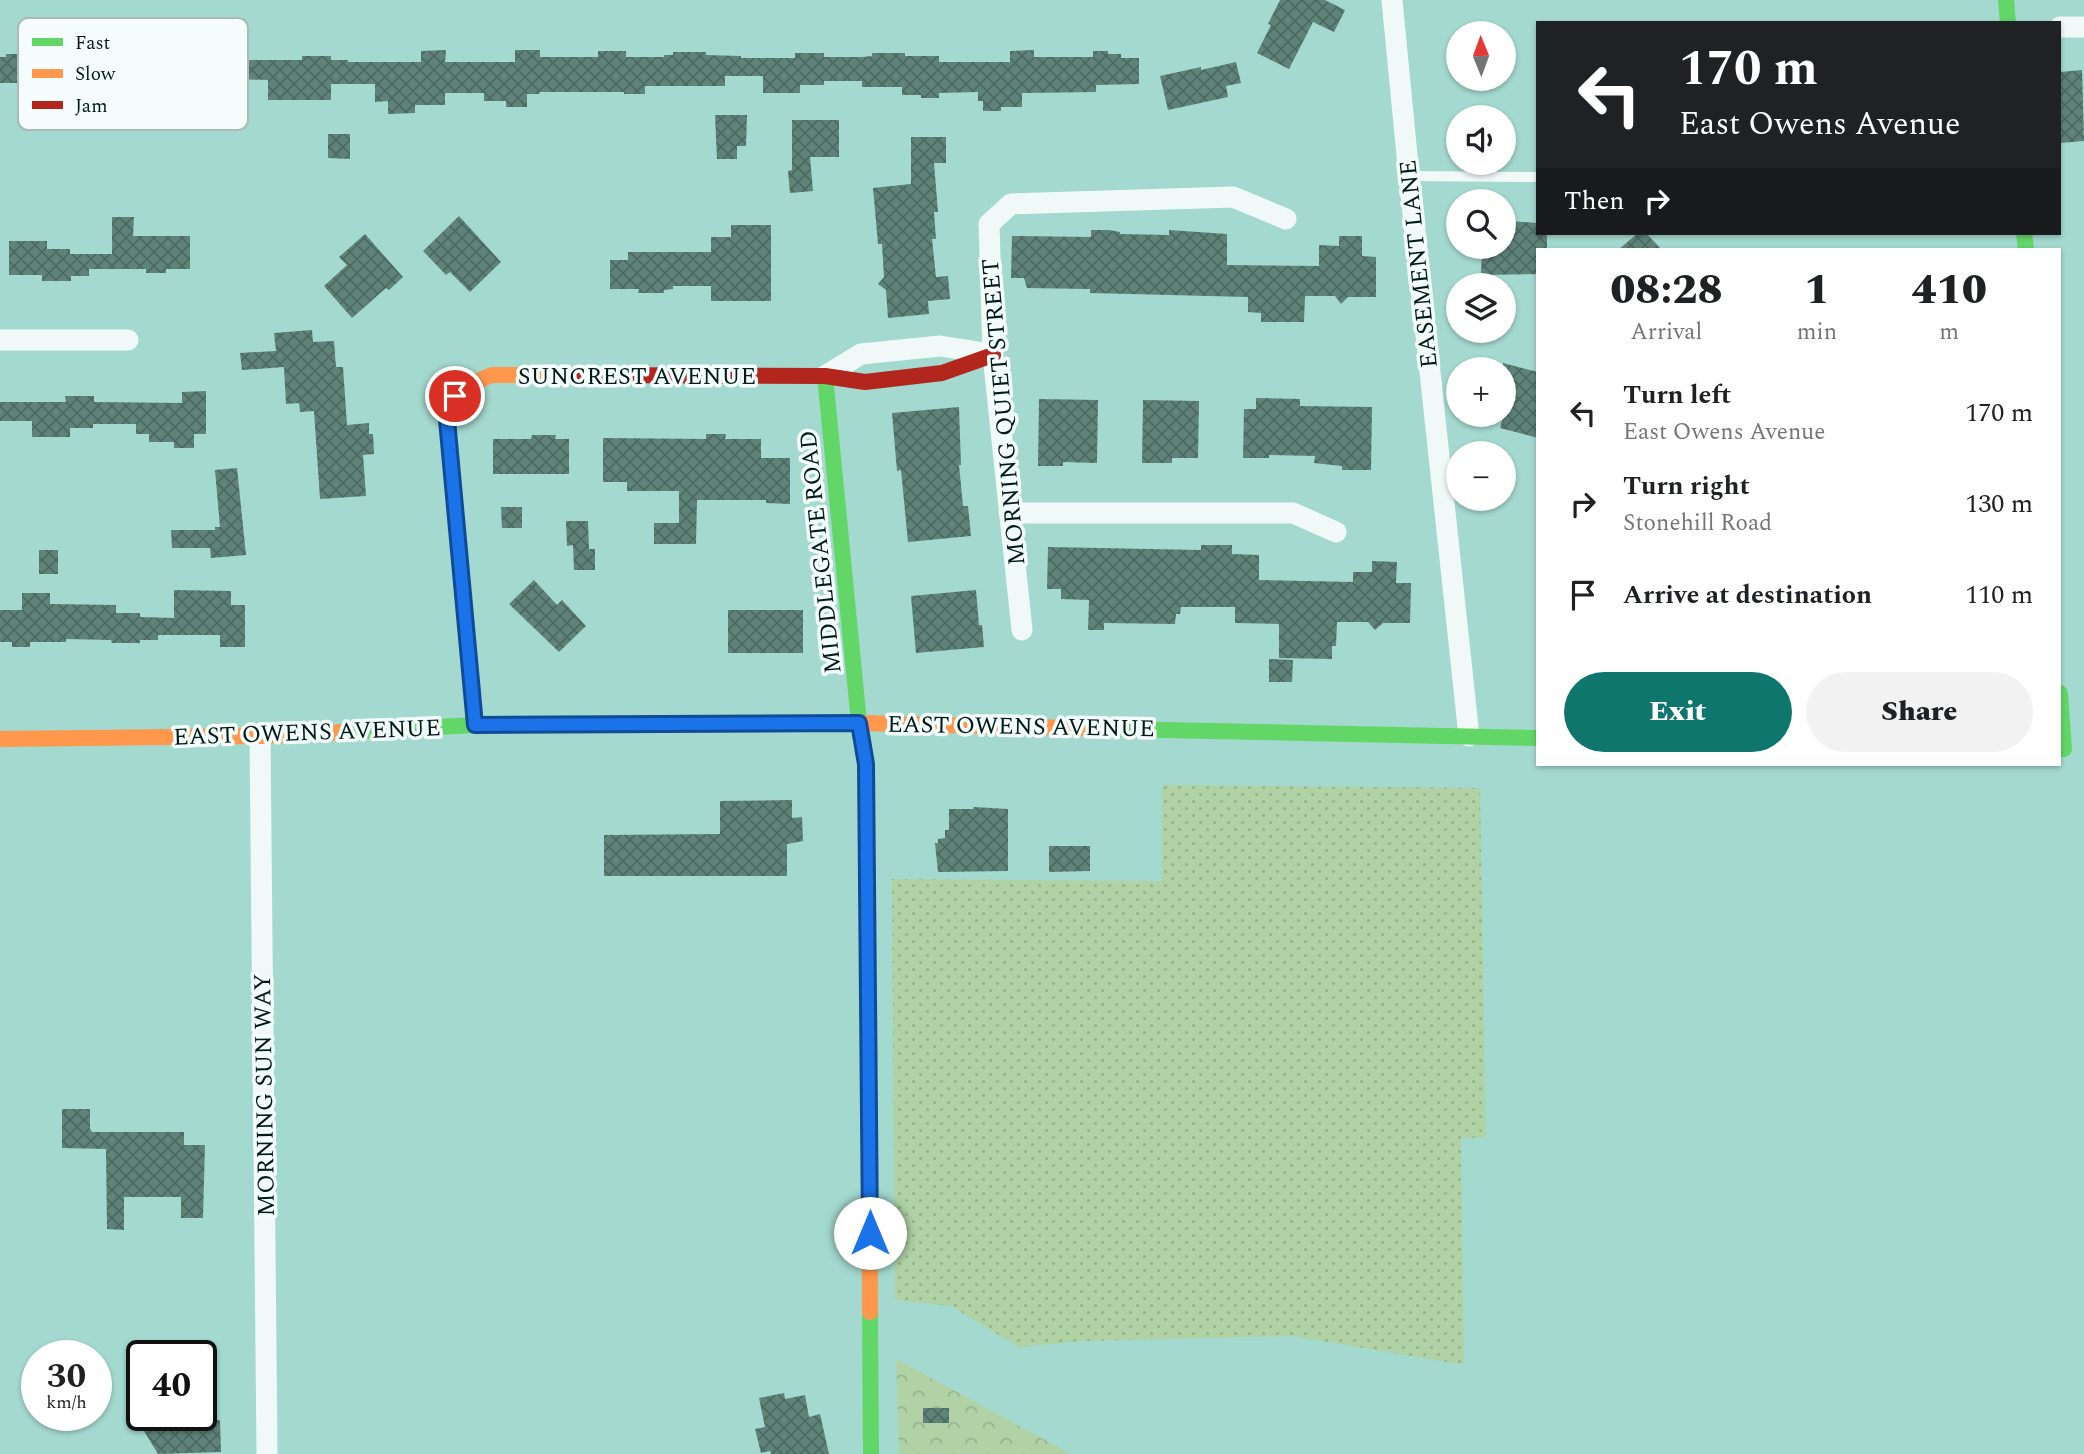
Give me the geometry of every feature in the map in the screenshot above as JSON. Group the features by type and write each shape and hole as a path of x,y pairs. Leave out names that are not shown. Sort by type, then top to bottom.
{"street":[{"name":"EASEMENT LANE","path":"1392,0 1469,736"},
{"path":"2006,0 2008,21"},
{"path":"2061,27 2084,27"},
{"name":"MORNING QUIET STREET","path":"1022,630 993,355 989,224 1011,204 1233,197 1286,219"},
{"path":"0,340 128,340"},
{"path":"825,376 860,354 940,346 993,355"},
{"name":"SUNCREST AVENUE","path":"475,725 447,420 455,396 473,381 492,375 825,376 865,382 942,373 993,355"},
{"name":"MIDDLEGATE ROAD","path":"825,376 859,723 866,764 871,1454"},
{"path":"1009,513 1293,513 1336,532"},
{"path":"2061,699 2069,749"},
{"name":"EAST OWENS AVENUE","path":"0,739 260,736 475,725 859,723 1536,737"},
{"name":"MORNING SUN WAY","path":"260,736 267,1454"}],"lane":[{"path":"1409,176 1536,177"},
{"path":"919,349 921,375"}],"green space":[{"path":"1162,785 1480,788 1486,1137 1461,1138 1464,1365 1292,1336 1084,1341 1019,1347 951,1306 895,1300 892,879 1162,881"},
{"path":"896,1359 1071,1454 899,1454"}],"building":[{"path":"1280,0 1325,0 1345,10 1334,32 1313,22 1289,69 1257,53"},
{"path":"446,50 445,62 515,62 515,50 540,50 540,57 598,57 598,51 626,51 626,57 664,57 673,55 673,52 706,52 706,55 741,58 795,58 795,53 824,53 824,57 862,57 872,56 872,53 905,53 905,56 939,56 939,62 1010,62 1010,51 1034,50 1034,57 1093,57 1093,51 1108,51 1108,54 1121,54 1121,58 1139,58 1139,84 1096,85 1096,92 1022,93 1022,107 1001,107 1001,111 983,111 983,101 978,101 978,92 939,93 939,98 921,98 921,95 902,95 902,87 862,87 862,81 824,81 824,85 800,85 800,93 763,93 763,76 725,76 725,86 645,86 645,94 539,92 540,94 527,94 527,107 506,107 506,101 484,101 484,93 445,93 445,105 415,105 415,113 388,114 388,101 375,102 375,84 331,84 331,100 268,100 268,80 248,79 248,60 302,60 302,56 331,56 331,60 348,62 421,62 421,51"},
{"path":"6,54 18,54 18,83 0,83 0,57 6,57"},
{"path":"1236,62 1241,83 1226,86 1228,97 1168,110 1160,76"},
{"path":"2082,70 2084,141 2061,143 2061,72"},
{"path":"715,115 747,115 746,146 737,146 737,159 717,159"},
{"path":"792,120 839,120 839,157 810,157 813,191 790,193 788,171 792,170"},
{"path":"328,134 350,134 350,159 328,158"},
{"path":"911,137 946,137 946,163 934,163 938,212 934,212 936,239 932,239 936,277 948,276 950,299 928,301 929,314 888,318 886,290 878,284 884,277 873,188 911,184"},
{"path":"459,216 501,262 470,292 450,272 446,275 423,251"},
{"path":"112,217 134,217 133,236 190,236 190,269 166,269 166,273 146,273 146,269 89,269 89,276 71,276 71,281 42,281 42,275 9,275 9,241 47,241 47,249 70,249 70,254 112,254"},
{"path":"1516,221 1536,223 1536,235 1547,235 1547,248 1536,248 1536,274 1481,273 1482,259 1516,259"},
{"path":"731,225 771,225 771,301 711,301 711,286 673,286 673,289 664,290 664,293 638,293 639,289 610,289 610,260 628,260 628,252 711,252 711,237 731,237"},
{"path":"1091,230 1109,230 1120,234 1169,235 1169,230 1227,234 1227,265 1319,266 1319,245 1339,246 1339,236 1362,236 1362,256 1376,257 1376,297 1348,297 1341,304 1335,296 1305,296 1304,322 1261,322 1261,313 1248,312 1248,297 1090,293 1090,289 1027,288 1024,278 1011,278 1012,236 1091,237"},
{"path":"365,234 403,277 352,318 324,286 347,265 339,257"},
{"path":"1636,235 1648,235 1660,248 1620,248"},
{"path":"312,330 313,342 334,341 336,367 343,367 347,425 369,423 369,434 373,434 374,454 363,455 366,496 320,499 314,411 300,412 299,403 286,404 284,367 242,370 240,353 276,351 274,333"},
{"path":"1516,366 1536,371 1536,437 1500,428 1516,427"},
{"path":"206,391 206,434 194,434 194,448 174,448 174,442 149,442 149,434 136,434 136,424 93,424 93,428 70,428 70,437 32,437 32,421 0,421 0,402 66,402 65,396 94,396 94,402 182,403 182,392"},
{"path":"1256,398 1300,399 1300,406 1372,407 1371,470 1342,470 1342,466 1314,463 1315,456 1269,455 1269,458 1243,458 1244,409 1256,409"},
{"path":"1039,399 1098,400 1097,463 1063,462 1063,466 1038,466"},
{"path":"1143,400 1199,401 1198,458 1172,458 1172,463 1142,463"},
{"path":"959,407 959,465 963,506 968,506 971,536 908,542 901,470 897,471 892,413"},
{"path":"706,434 726,434 725,439 761,439 761,458 790,458 790,504 766,503 766,500 697,500 696,544 654,544 654,523 679,523 679,491 627,491 627,482 603,482 603,438 706,439"},
{"path":"532,435 556,435 555,439 569,439 569,474 493,474 493,439 531,439"},
{"path":"237,468 246,555 211,558 210,548 172,548 171,530 215,530 215,527 220,527 215,470"},
{"path":"501,507 522,507 522,528 502,528"},
{"path":"566,521 588,521 589,549 595,549 595,570 574,570 573,545 567,546"},
{"path":"1201,545 1232,545 1232,554 1259,555 1259,580 1353,582 1353,572 1372,572 1372,561 1397,562 1396,583 1411,583 1410,623 1383,623 1375,630 1368,622 1337,622 1336,646 1332,646 1332,659 1279,658 1279,624 1235,623 1235,607 1181,607 1180,614 1176,614 1175,624 1104,623 1104,630 1088,630 1089,600 1061,599 1061,589 1047,589 1048,547 1201,550"},
{"path":"39,550 58,550 58,574 39,574"},
{"path":"534,580 557,605 562,600 586,626 559,652 509,604"},
{"path":"174,590 231,591 231,605 245,605 245,647 220,647 220,635 158,635 158,640 140,640 140,643 66,639 66,642 30,642 30,647 12,647 12,642 0,642 0,610 22,610 22,593 50,593 50,604 116,605 116,613 174,618"},
{"path":"976,590 984,647 916,653 911,596"},
{"path":"728,610 803,610 803,653 728,653"},
{"path":"1269,659 1293,660 1292,682 1269,682"},
{"path":"792,800 792,818 802,817 803,841 787,844 787,876 604,876 604,835 720,834 720,801"},
{"path":"949,809 1008,809 1008,871 938,872 935,843 938,843 938,839 945,838 945,830 949,830"},
{"path":"1049,846 1090,846 1090,871 1049,872"},
{"path":"62,1109 90,1109 92,1132 184,1132 184,1145 205,1145 203,1218 181,1218 181,1197 124,1197 124,1230 107,1229 106,1149 62,1148"},
{"path":"784,1393 785,1399 805,1395 809,1417 820,1414 829,1454 771,1454 770,1451 761,1453 755,1429 765,1427 759,1398"},
{"path":"923,1408 949,1408 949,1423 923,1423"},
{"path":"217,1420 220,1420 221,1452 158,1454 144,1431 217,1431"}],"traffic: fast":[{"path":"2006,0 2008,21"},
{"path":"2024,235 2026,248"},
{"path":"825,376 859,723 866,764 868,988"},
{"path":"2061,707 2064,749 2061,749"},
{"path":"344,732 475,725 670,724"},
{"path":"1115,729 1536,738"},
{"path":"870,1312 871,1454"}],"traffic: slow":[{"path":"475,725 447,420 463,391 492,375 565,375"},
{"path":"670,724 859,723 1115,729"},
{"path":"0,739 260,736 344,732"},
{"path":"868,988 870,1312"}],"traffic: jam":[{"path":"565,375 825,376 865,382 942,373 993,355"}],"route":[{"path":"455,396 447,420 475,725 859,723 866,764 870,1233"}]}
